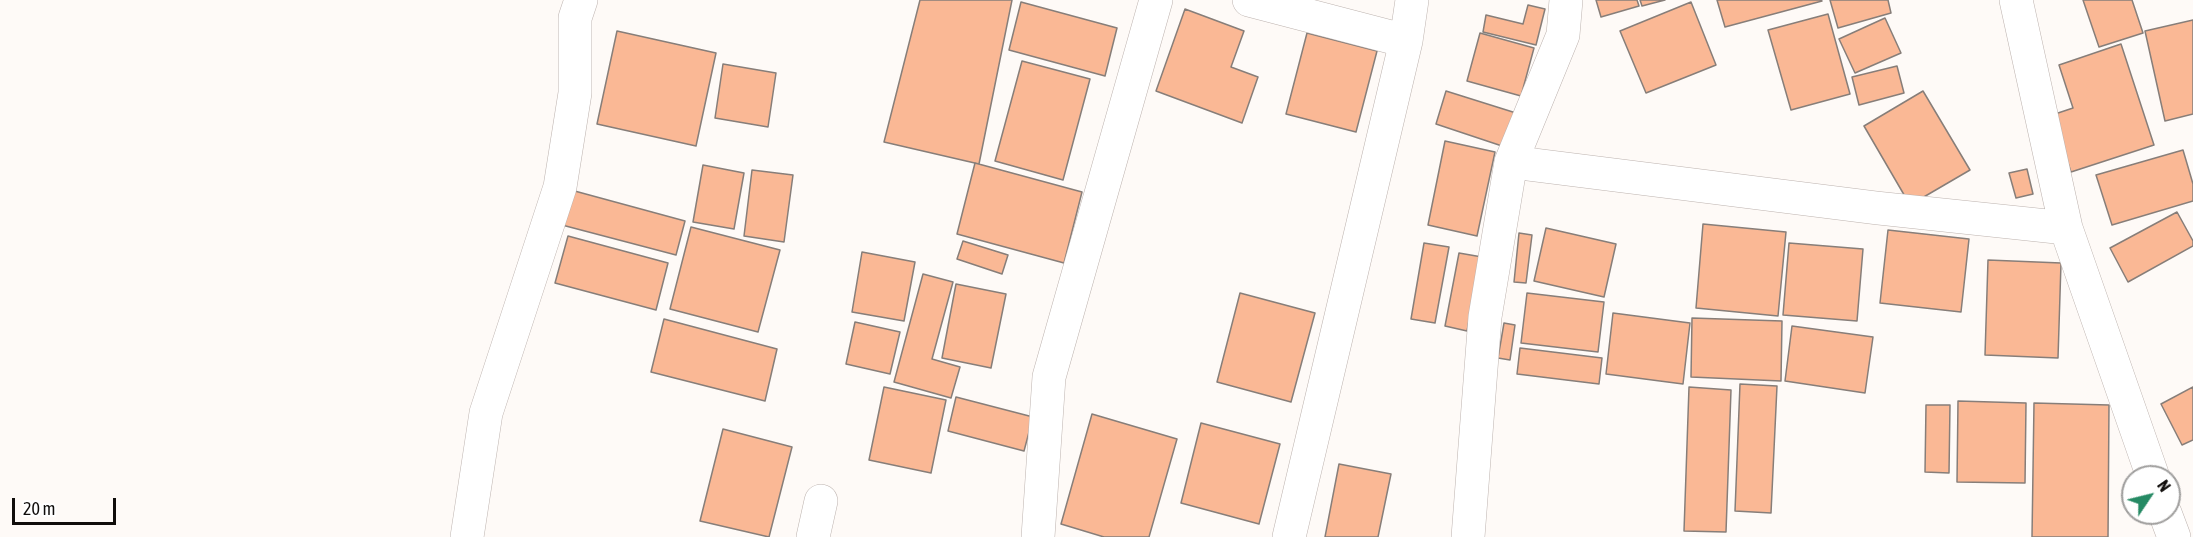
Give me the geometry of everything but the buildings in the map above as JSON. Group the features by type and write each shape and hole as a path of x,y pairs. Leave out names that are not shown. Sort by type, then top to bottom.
{"street":[{"path":"467,537 486,413 560,187 575,93 575,18 581,0"},
{"path":"1038,537 1048,377 1156,0"},
{"path":"1249,0 1406,41"},
{"path":"1289,537 1406,41 1412,0"},
{"path":"1468,537 1485,317 1511,162 1563,35 1566,0"},
{"path":"2016,0 2066,228 2149,465"},
{"path":"1511,162 1877,208 2066,228"},
{"path":"813,537 821,501"}]}
